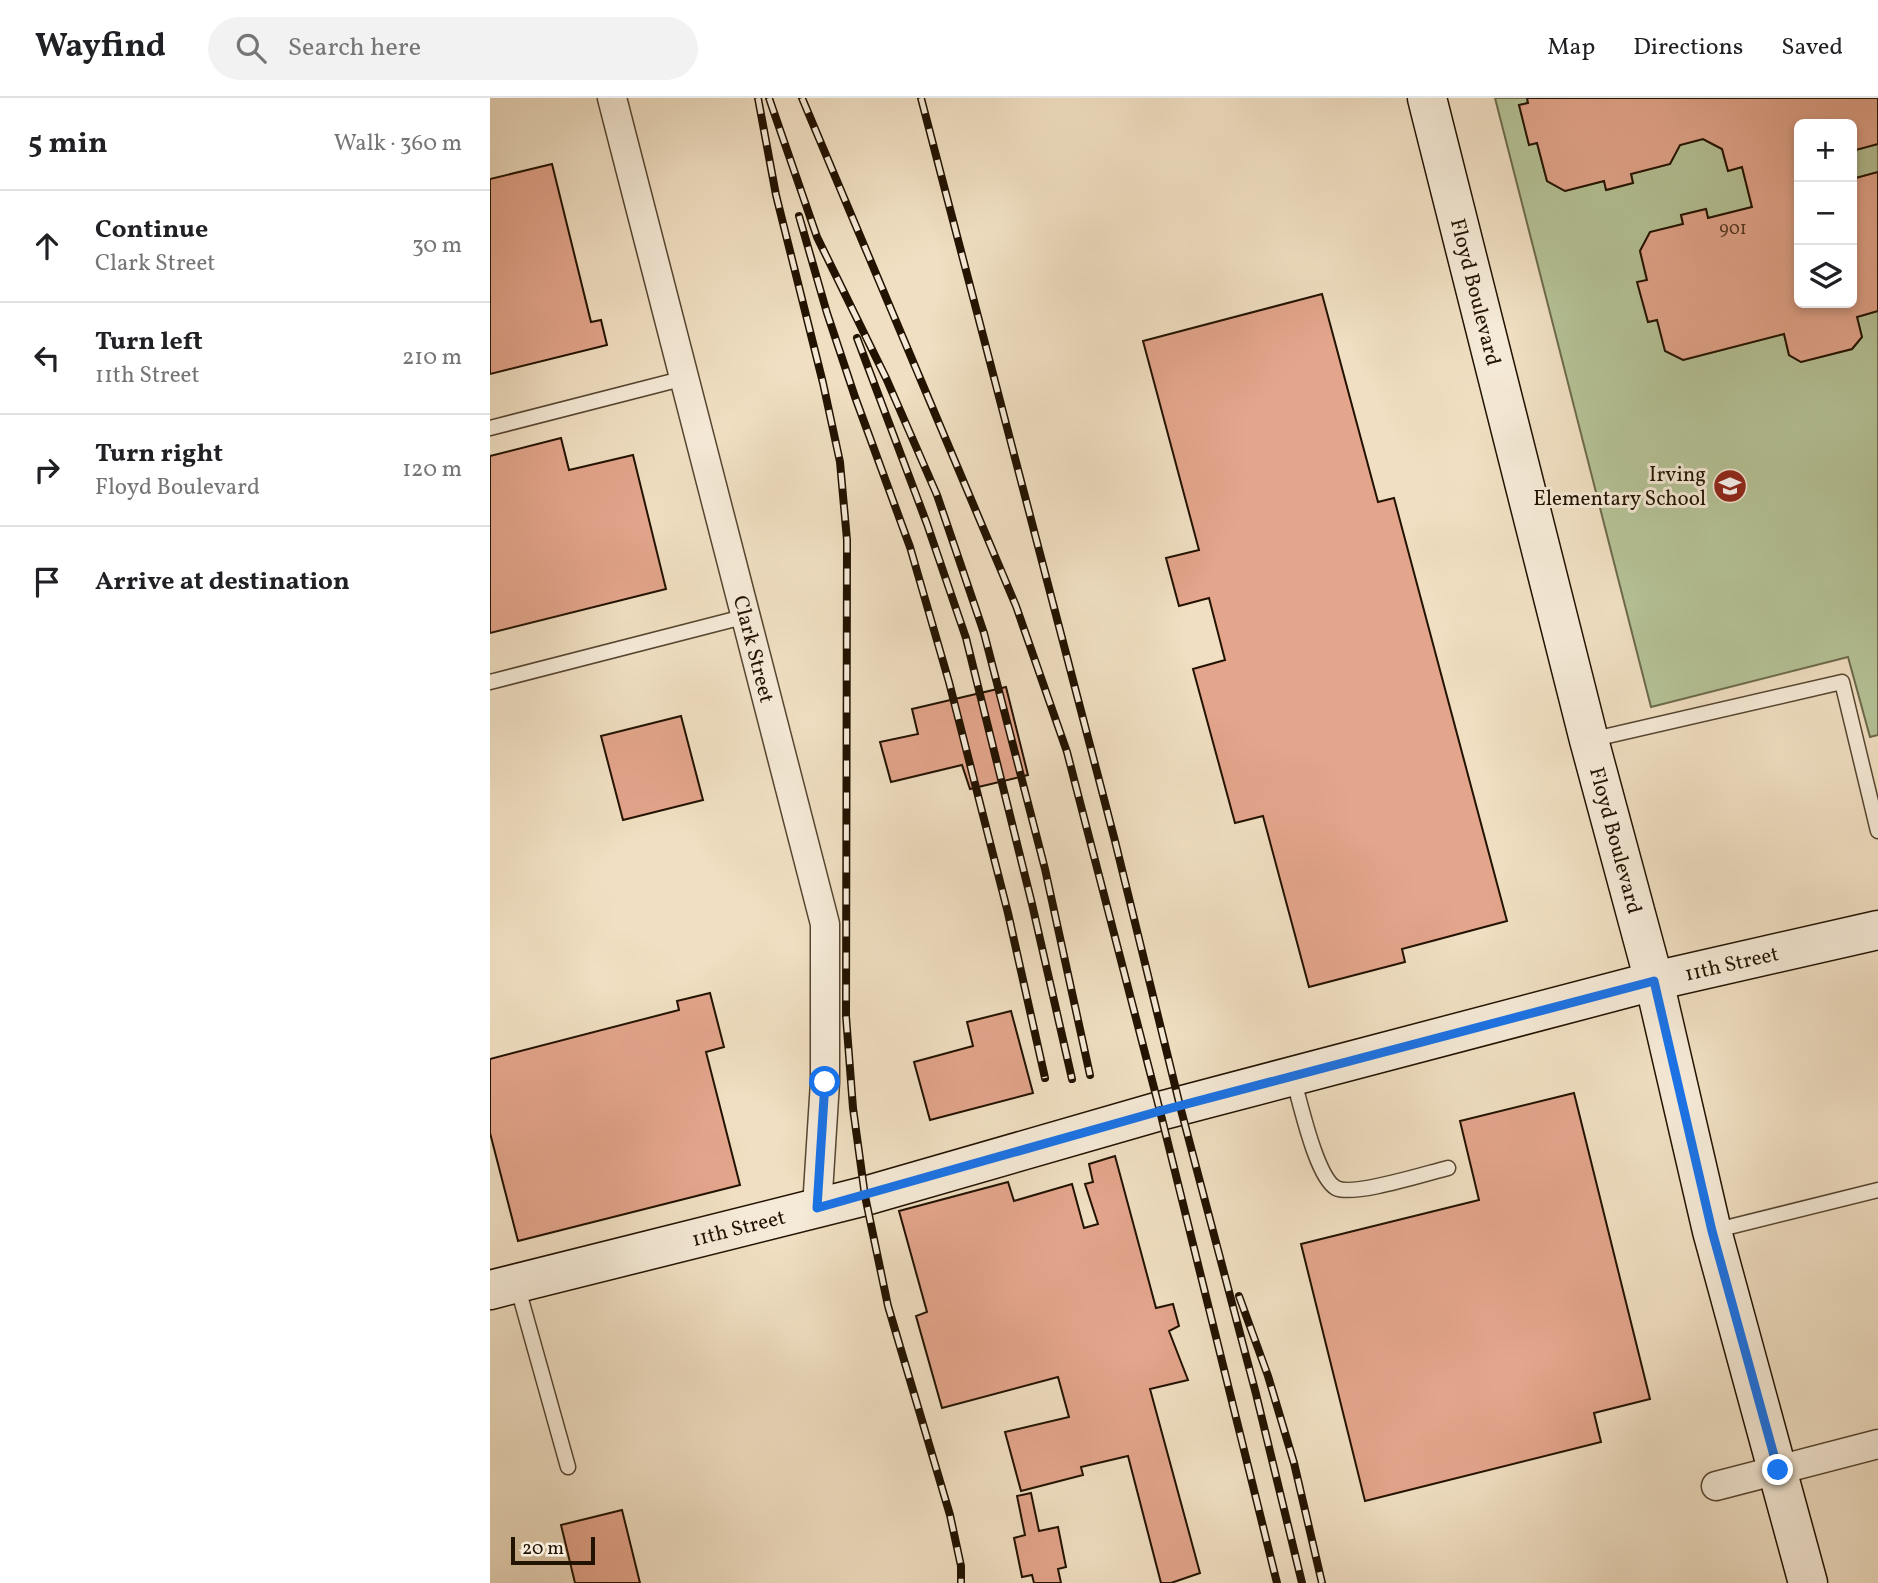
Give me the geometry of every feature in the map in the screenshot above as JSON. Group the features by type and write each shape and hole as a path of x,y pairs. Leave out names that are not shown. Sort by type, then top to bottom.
{"main road":[{"name":"Floyd Boulevard","path":"1427,98 1589,740 1654,981 1712,1231 1808,1583"},
{"name":"11th Street","path":"503,1287 817,1208 1160,1111 1654,981 1878,930"}],"street":[{"name":"Clark Street","path":"612,98 825,924 825,1082 817,1208"},
{"path":"1716,1486 1878,1444"}],"lane":[{"path":"490,428 685,378"},
{"path":"490,682 747,616"},
{"path":"1589,740 1842,682 1878,831"},
{"path":"1292,1076 1318,1162 1325,1177 1337,1189 1354,1192 1448,1168"},
{"path":"1712,1231 1878,1190"},
{"path":"503,1287 568,1467"}],"green space":[{"name":"Irving Elementary School","path":"1495,98 1527,98 1528,103 1519,105 1529,144 1537,143 1547,181 1565,191 1604,181 1607,190 1633,183 1631,174 1670,164 1680,145 1703,139 1722,149 1728,171 1742,167 1752,207 1708,218 1706,209 1681,215 1683,224 1650,232 1640,251 1647,280 1638,283 1648,322 1657,320 1683,360 1784,334 1789,355 1801,362 1852,349 1862,337 1857,317 1878,311 1878,735 1870,737 1848,657 1651,707"},
{"path":"1878,144 1878,172 1857,178 1857,150"}],"building":[{"path":"1527,98 1878,98 1878,144 1857,150 1857,119 1794,119 1794,308 1857,308 1857,178 1878,172 1878,311 1857,317 1862,337 1852,349 1801,362 1789,355 1784,334 1683,360 1665,351 1657,320 1648,322 1637,282 1647,280 1640,251 1650,232 1683,224 1681,215 1706,209 1708,218 1752,207 1742,167 1728,171 1722,149 1703,139 1680,145 1670,164 1631,174 1633,183 1606,190 1604,181 1565,191 1547,181 1537,143 1529,145 1519,105 1528,103"},
{"path":"552,164 591,322 601,320 607,345 490,374 490,179"},
{"path":"1322,294 1378,502 1394,498 1507,921 1402,949 1405,962 1309,987 1263,816 1235,823 1193,669 1225,660 1209,598 1179,606 1166,558 1199,550 1143,341"},
{"path":"561,438 569,470 633,455 666,589 490,633 490,456"},
{"path":"1006,687 1028,775 970,789 962,765 891,782 880,742 918,734 912,709"},
{"path":"681,716 703,800 623,820 601,736"},
{"path":"710,993 724,1047 706,1052 740,1185 518,1241 490,1133 490,1059 679,1010 677,1001"},
{"path":"1011,1011 1033,1093 930,1120 914,1062 973,1046 967,1022"},
{"path":"1574,1093 1650,1399 1594,1413 1601,1442 1365,1501 1301,1244 1479,1200 1460,1121"},
{"path":"1115,1156 1156,1308 1173,1304 1179,1326 1169,1331 1188,1380 1150,1389 1200,1573 1171,1583 1161,1583 1128,1456 1081,1467 1083,1475 1021,1491 1005,1432 1069,1417 1058,1377 942,1408 916,1316 927,1312 899,1211 1008,1182 1014,1201 1072,1184 1084,1228 1098,1224 1085,1184 1093,1182 1089,1164"},
{"path":"1031,1493 1039,1531 1058,1527 1066,1567 1058,1569 1061,1583 1034,1583 1032,1575 1022,1577 1014,1538 1025,1535 1017,1496"},
{"path":"622,1510 640,1583 575,1583 561,1525"}],"railway":[{"path":"758,98 776,195 840,462 847,540 846,1016 853,1108 865,1196 888,1306 950,1515 961,1566 961,1583"},
{"path":"769,98 817,237 886,378 937,495 984,633 1045,869 1090,1075"},
{"path":"802,98 1016,606 1067,752 1160,1111 1277,1583"},
{"path":"921,98 1115,841 1302,1583"},
{"path":"799,216 855,397 910,547 949,682 1008,913 1045,1078"},
{"path":"857,338 927,524 966,638 1072,1079"},
{"path":"1239,1296 1268,1376 1294,1463 1322,1583"}],"place":[{"name":"Irving Elementary School","path":"1730,486"}],"route":[{"path":"825,1082 817,1208 1160,1111 1654,981 1712,1231 1778,1470"}]}
